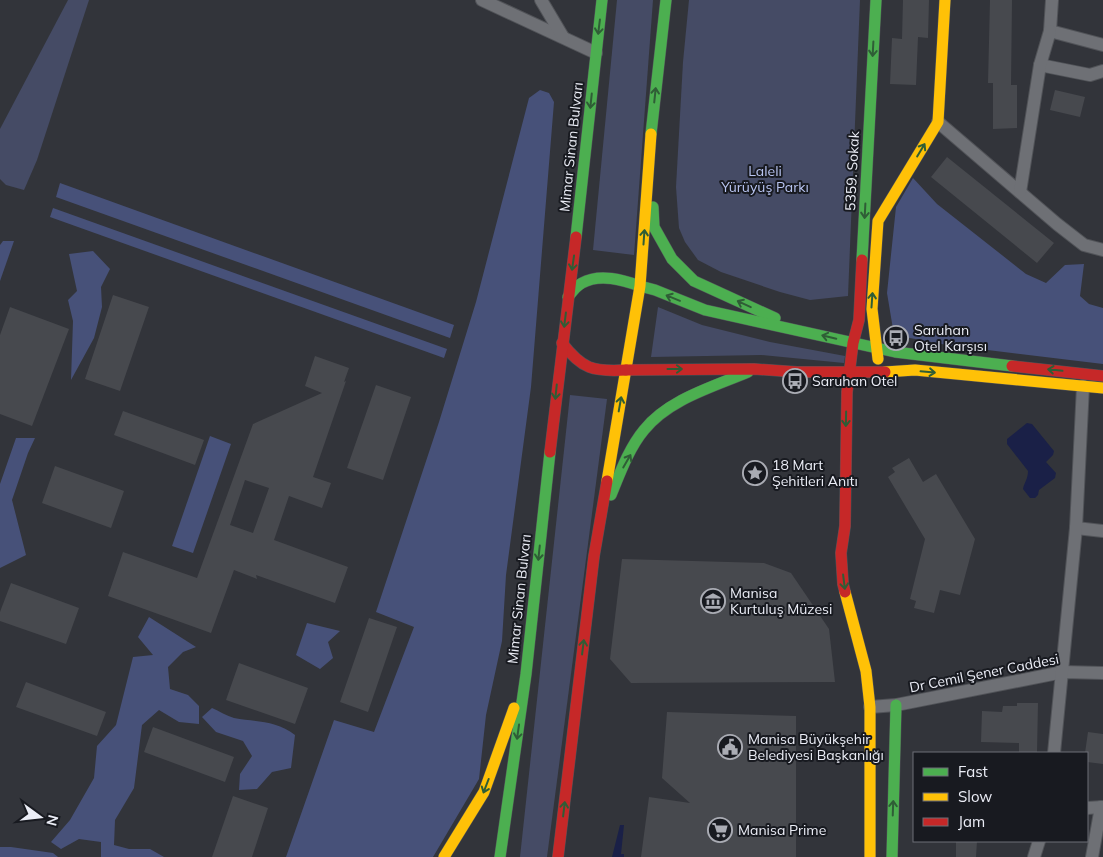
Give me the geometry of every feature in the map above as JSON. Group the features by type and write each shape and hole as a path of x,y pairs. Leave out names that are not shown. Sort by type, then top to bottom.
{"main road":[{"name":"Mimar Sinan Bulvarı","path":"568,297 602,0"},
{"path":"558,857 594,556 640,286 650,144 666,0"},
{"name":"5359. Sokak","path":"870,857 870,707 866,671 845,593 841,553 845,526 846,392 853,343 859,320 876,0"},
{"path":"879,372 878,349 872,309 878,221 938,122 945,0"},
{"path":"650,144 654,227 672,259 694,281 805,331"},
{"path":"1103,376 918,356 878,349 805,331 705,310 655,290 623,280 597,279 581,284 568,297 562,343 574,360 587,369 605,371 754,369 797,372 879,372 915,370 1103,388"},
{"name":"Mimar Sinan Bulvarı","path":"500,857 526,674 562,343"},
{"path":"600,521 622,469 645,429 673,405 754,369"},
{"path":"444,857 484,792 526,674"},
{"path":"892,857 896,705"}],"street":[{"path":"482,0 596,53"},
{"path":"541,0 563,37"},
{"path":"1020,192 1040,66 1050,31 1052,0"},
{"path":"1050,31 1103,45"},
{"path":"1040,66 1090,75 1103,71"},
{"path":"938,122 1084,245 1103,250"},
{"path":"1054,752 1076,528 1083,386"},
{"path":"1076,528 1103,531"},
{"name":"Dr Cemil Şener Caddesi","path":"870,707 896,705 1063,672 1103,673"},
{"path":"1088,808 1102,807 1092,857"},
{"path":"1034,857 1039,842"}],"green space":[{"path":"68,0 89,0 37,160 24,190 6,185 0,179 0,129"},
{"path":"617,0 653,0 634,255 593,250"},
{"name":"Laleli Yürüyüş Parkı","path":"689,0 860,0 848,296 810,300 780,292 721,272 698,260 685,242 679,228 676,187 683,62"},
{"path":"658,307 702,325 770,342 845,356 844,363 761,355 651,357"},
{"path":"570,395 607,399 547,857 520,857"}],"shaded area":[{"path":"540,90 549,93 554,102 531,387 506,575 502,641 486,715 479,779 433,857 286,857 334,720 374,732 414,627 376,612 439,422 476,302 529,98"},
{"path":"913,178 937,204 1026,274 1046,283 1065,265 1084,264 1080,296 1089,304 1103,308 1103,364 947,345 894,335 887,293 896,207"},
{"path":"60,183 454,325 450,338 56,197"},
{"path":"53,208 447,349 444,358 50,217"},
{"path":"3,241 14,241 0,281 0,245"},
{"path":"93,251 110,269 101,287 102,307 94,338 71,380 73,321 68,300 77,291 69,254"},
{"path":"1027,423 1032,424 1054,451 1053,455 1046,462 1056,473 1055,478 1039,490 1035,498 1030,498 1023,489 1028,471 1007,444 1007,439"},
{"path":"210,436 231,444 193,553 172,546"},
{"path":"16,438 35,438 12,500 26,555 0,568 0,484"},
{"path":"149,617 196,647 183,652 168,667 170,689 188,695 199,706 199,724 179,722 159,710 142,725 134,788 115,820 114,845 129,849 150,849 164,857 101,857 101,842 79,839 61,849 51,842 70,820 94,778 97,746 116,725 133,657 153,655 138,637"},
{"path":"307,623 340,631 328,642 333,658 320,669 296,655"},
{"path":"212,708 234,718 273,724 295,735 291,768 272,772 257,789 239,790 240,774 252,756 243,741 216,732 202,717"},
{"path":"620,825 624,825 621,854 624,854 624,857 612,857"},
{"path":"0,847 53,853 58,857 0,857"}],"building":[{"path":"903,0 929,0 928,38 918,37 916,85 890,84 892,38 902,39"},
{"path":"990,0 1012,0 1011,85 1017,85 1017,128 993,129 993,83 988,83"},
{"path":"1055,90 1085,97 1080,117 1050,110"},
{"path":"947,157 1054,243 1037,263 931,177"},
{"path":"113,295 149,307 120,391 85,379"},
{"path":"10,307 69,329 32,426 0,414 0,335"},
{"path":"315,356 349,368 313,477 331,483 322,508 289,496 274,540 348,567 335,603 256,575 257,579 234,570 211,633 108,596 123,552 197,578 253,424 322,393 305,386","holes":["245,480 269,488 253,533 230,525"]},
{"path":"376,385 411,397 383,480 347,468"},
{"path":"123,411 204,440 195,465 114,435"},
{"path":"909,458 923,482 936,474 975,539 960,595 940,590 934,613 914,608 916,601 910,599 925,539 888,477 895,472 892,468"},
{"path":"55,466 124,491 111,528 42,503"},
{"name":"Manisa Kurtuluş Müzesi","path":"622,559 764,563 791,573 829,629 835,682 631,683 610,659"},
{"path":"11,583 79,608 66,644 0,621 0,612"},
{"path":"369,618 397,627 368,712 340,702"},
{"path":"239,663 308,688 295,724 226,700"},
{"path":"26,682 106,712 97,736 16,707"},
{"path":"1017,703 1038,703 1037,752 1019,752 1019,743 981,742 982,711 1002,712 1003,706 1017,706"},
{"path":"667,712 796,716 796,857 641,857 649,797 690,803 662,778"},
{"path":"153,727 234,757 225,782 144,752"},
{"path":"1088,732 1103,734 1103,764 1088,762 1088,752 1085,752"},
{"path":"233,796 268,808 252,857 212,857"},
{"path":"956,842 977,842 976,857 956,857"}],"traffic: fast":[{"path":"576,237 602,0"},
{"path":"651,134 666,0"},
{"path":"862,260 876,0"},
{"path":"653,207 654,227 672,259 694,281 775,318"},
{"path":"568,297 580,284 596,278 611,278 640,286"},
{"path":"640,286 705,310 895,352 1012,366"},
{"path":"611,495 634,445 654,419 692,395 748,372"},
{"path":"500,857 526,674 550,452"},
{"path":"892,857 896,705"}],"traffic: slow":[{"path":"878,359 872,309 878,221 938,122 945,0"},
{"path":"607,481 640,286 651,134"},
{"path":"885,372 915,370 1103,388"},
{"path":"845,592 866,671 870,707 870,857"},
{"path":"444,857 484,792 514,708"}],"traffic: jam":[{"path":"550,452 576,237"},
{"path":"845,592 841,553 845,526 847,392 853,343 859,320 862,260"},
{"path":"562,343 569,352 589,367 605,370 626,370"},
{"path":"1012,366 1103,376"},
{"path":"626,370 754,369 797,372 885,372"},
{"path":"558,857 594,556 607,481"}],"place":[{"name":"Saruhan Otel Karşısı","path":"896,338"},
{"name":"Saruhan Otel","path":"795,381"},
{"name":"18 Mart Şehitleri Anıtı","path":"755,473"},
{"name":"Manisa Kurtuluş Müzesi","path":"713,601"},
{"name":"Manisa Büyükşehir Belediyesi Başkanlığı","path":"730,747"},
{"name":"Manisa Prime","path":"720,830"}]}
